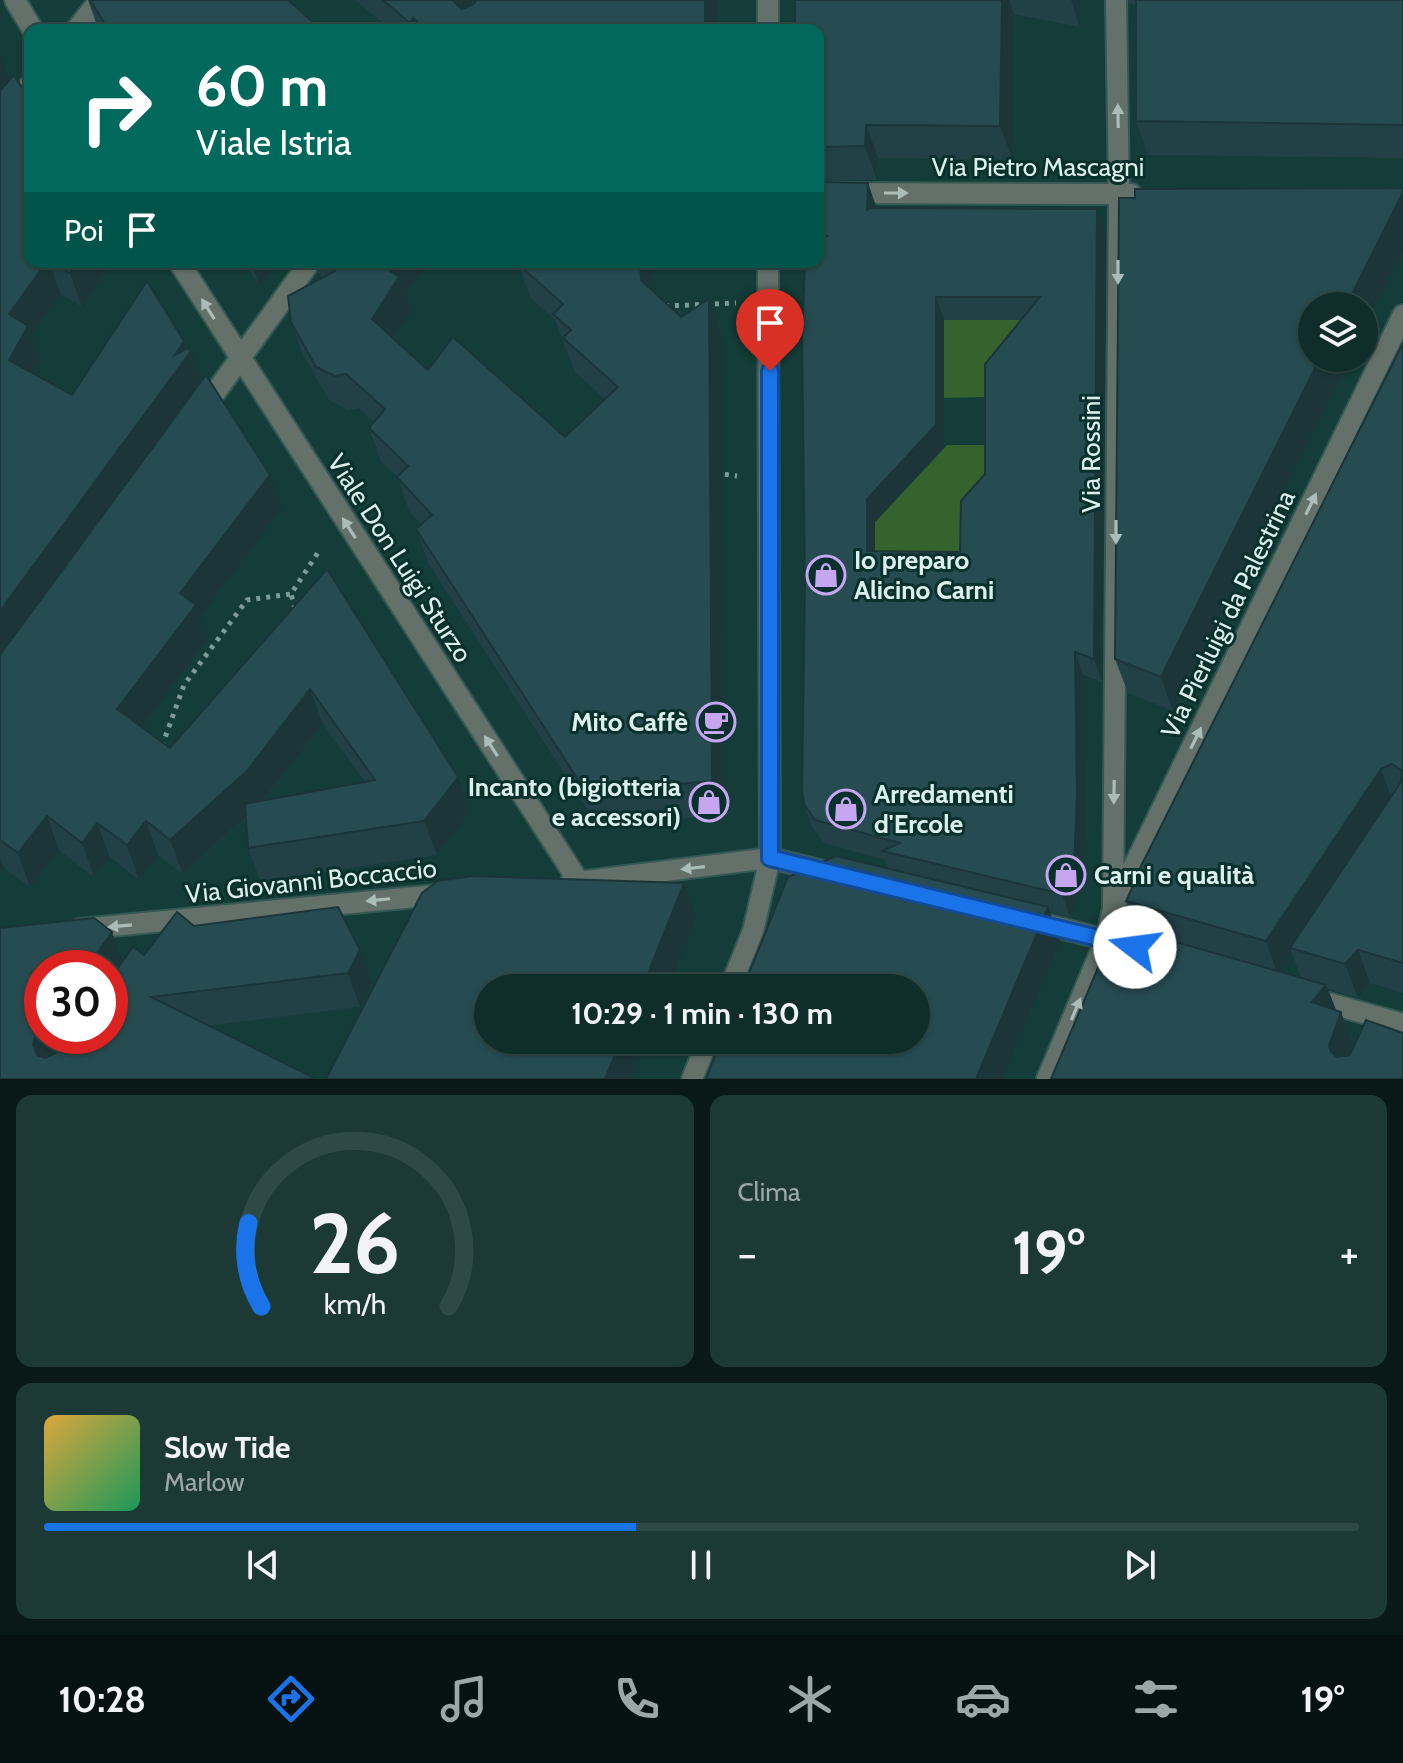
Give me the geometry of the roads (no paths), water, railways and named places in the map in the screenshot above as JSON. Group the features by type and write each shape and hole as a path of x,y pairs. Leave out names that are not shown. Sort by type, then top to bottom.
{"street":[{"path":"15,0 29,24"},
{"path":"81,24 100,0"},
{"path":"768,0 768,24"},
{"name":"Via Rossini","path":"1113,909 1119,194 1116,0"},
{"path":"0,121 24,92"},
{"name":"Via Pietro Mascagni","path":"824,193 1152,193"},
{"name":"Viale Don Luigi Sturzo","path":"183,268 579,882"},
{"path":"189,428 306,268"},
{"path":"736,974 753,931 770,858 768,268"},
{"name":"Via Pierluigi da Palestrina","path":"1047,1079 1106,939 1113,909 1403,315"},
{"path":"550,885 770,858 848,877"},
{"name":"Via Giovanni Boccaccio","path":"63,931 463,892"},
{"path":"421,920 434,895"},
{"path":"1015,917 1150,952"},
{"path":"156,946 174,920"},
{"path":"1296,994 1403,1024"},
{"path":"1370,1040 1379,1018"},
{"path":"692,1079 702,1054"}],"place":[{"name":"Io preparo Alicino Carni","path":"826,575"},
{"name":"Mito Caffè","path":"716,722"},
{"name":"Incanto (bigiotteria e accessori)","path":"709,802"},
{"name":"Arredamenti d'Ercole","path":"846,809"},
{"name":"Carni e qualità","path":"1066,875"}]}
